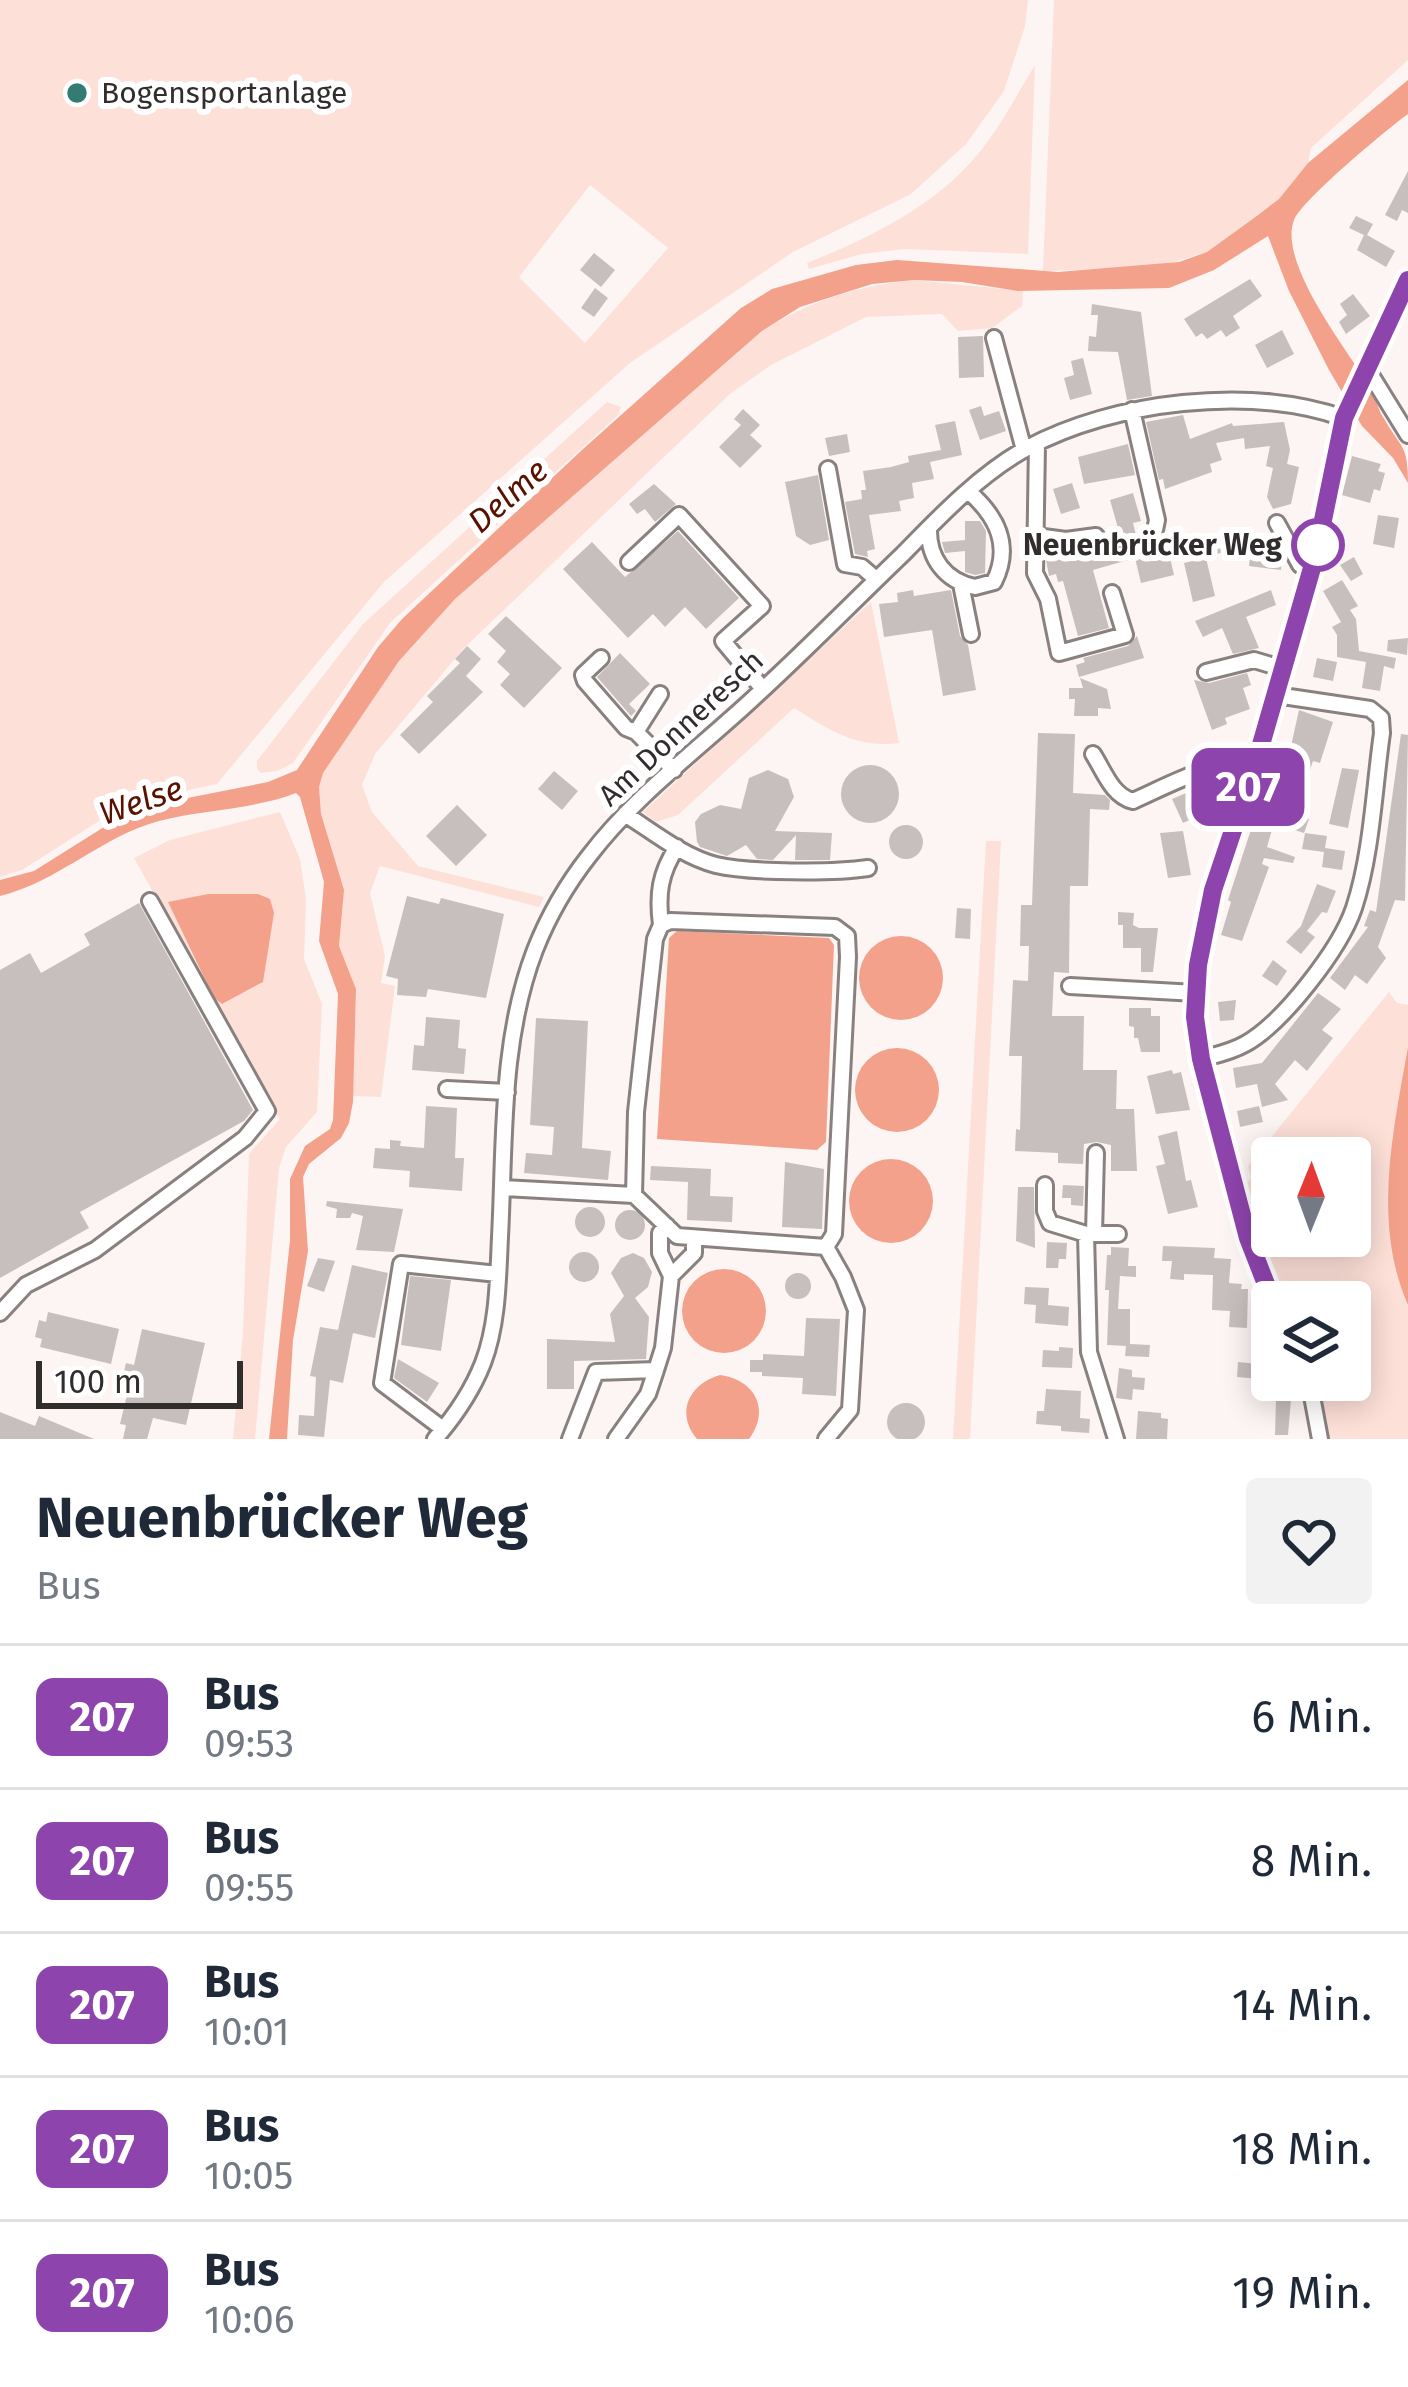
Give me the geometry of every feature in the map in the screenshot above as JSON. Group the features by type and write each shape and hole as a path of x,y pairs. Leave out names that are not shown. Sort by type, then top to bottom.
{"street":[{"path":"1263,1281 1201,1059 1196,993 1213,890 1312,569 1346,413 1408,280"},
{"path":"994,338 1031,447 1036,580 1048,599 1059,653 1125,635 1112,593"},
{"path":"1366,367 1408,435"},
{"name":"Am Donneresch","path":"439,1434 470,1391 485,1358 498,1274 510,1046 519,998 536,948 579,870 626,814 968,491 1031,447 1088,422 1132,410 1186,404 1257,404 1346,413"},
{"path":"1132,410 1157,520 1155,530"},
{"path":"828,470 845,564 862,567 876,579"},
{"path":"929,528 930,551 938,565 962,584 983,588 994,582 1002,561 1000,532 993,516 968,491"},
{"path":"629,562 680,515 762,606 723,641 763,689"},
{"path":"1277,523 1300,565 1312,569"},
{"path":"1036,536 1066,540 1096,536"},
{"path":"962,584 971,634"},
{"path":"601,658 583,675 585,681 626,728 674,770"},
{"path":"1206,671 1254,660 1284,669"},
{"path":"636,732 661,694"},
{"path":"1201,1059 1229,1052 1270,1026 1335,945 1354,908 1361,879 1381,718 1370,709 1276,695"},
{"path":"1094,754 1114,790 1133,801 1208,767 1256,762"},
{"path":"626,814 676,847 719,866 842,872 868,868"},
{"path":"634,1195 635,1112 655,939 661,925 658,889 662,869 676,847"},
{"path":"0,1312 26,1286 94,1250 245,1138 267,1111 150,902"},
{"path":"661,925 670,921 835,927 847,936 834,1234 826,1247"},
{"path":"1070,986 1196,993"},
{"path":"447,1089 507,1092"},
{"path":"1096,1153 1089,1352 1116,1439"},
{"path":"1045,1185 1050,1223 1090,1234 1118,1234"},
{"path":"502,1188 634,1195 677,1236 826,1247"},
{"path":"616,1439 648,1394 663,1348 670,1276 660,1253 660,1233 667,1226"},
{"path":"670,1276 694,1253 694,1238"},
{"path":"826,1247 856,1310 850,1410 826,1439"},
{"path":"439,1434 382,1383 401,1264 498,1274"},
{"path":"570,1439 596,1372 656,1370"},
{"path":"1313,1401 1320,1439"}],"shaded area":[{"path":"0,0 1028,0 1025,26 1004,91 966,144 911,194 793,252 630,363 384,582 217,784 160,796 99,821 22,870 0,877","holes":["590,185 668,248 585,343 519,277"]},
{"path":"1054,0 1408,0 1408,60 1311,148 1308,163 1279,199 1207,252 1157,267 1043,271"},
{"path":"1035,65 1028,254 905,249 862,254 809,269 807,263 904,216 968,166"},
{"path":"1408,80 1408,114 1313,197 1294,220 1292,239 1306,284 1402,447 1408,483 1393,458 1362,426 1329,370 1289,291 1268,236 1214,270 1169,288 1018,291 962,282 872,284 800,307 762,331 455,599 399,661 323,773 319,787 321,814 344,890 339,946 356,989 353,1102 341,1138 309,1164 303,1177 308,1251 293,1340 287,1439 269,1439 290,1240 290,1179 305,1146 330,1129 333,1120 338,994 319,941 324,882 300,797 296,793 159,821 0,896 0,880 34,871 104,827 162,803 268,782 297,770 378,647 402,619 741,308 772,289 856,265 897,260 1058,272 1179,262 1207,252 1279,199 1308,163"},
{"path":"914,280 1023,291 1022,306 992,328 958,331 942,314 866,317 771,365 730,394 463,649 375,754 362,785 372,812 418,866 544,897 539,907 380,866 370,893 385,956 381,983 395,986 381,1097 353,1096 356,989 339,946 343,902 319,787 322,773 399,661 455,599 762,331 835,296"},
{"path":"607,402 621,407 618,415 390,623 293,763 261,773 257,761 363,624"},
{"path":"871,602 899,743 856,740 794,708 678,815 656,822 643,812"},
{"path":"280,812 300,859 306,899 304,959 322,1004 317,1112 286,1147 279,1168 255,1439 233,1439 243,1333 249,1154 280,1119 134,858 170,840","holes":["208,894 258,894 274,913 262,983 222,1004 214,998 169,903"]},
{"path":"986,841 1001,841 970,1439 953,1439"},
{"path":"208,894 258,894 270,899 274,913 263,982 222,1004 214,998 168,902"},
{"path":"677,931 829,938 834,945 826,1142 817,1150 657,1139 669,938"},
{"path":"901,936 931,948 943,978 931,1008 901,1020 871,1008 859,978 871,948"},
{"path":"1389,992 1397,1003 1408,1005 1408,1047 1392,1140 1408,1305 1408,1439 1327,1439 1321,1401 1371,1401 1371,1281 1274,1281 1266,1257 1371,1257 1371,1137 1272,1137"},
{"path":"1408,1047 1408,1305 1397,1274 1388,1209 1392,1144"},
{"path":"897,1048 927,1060 939,1090 927,1120 897,1132 867,1120 855,1090 867,1060"},
{"path":"891,1159 921,1171 933,1201 921,1231 891,1243 861,1231 849,1201 861,1171"},
{"path":"724,1269 754,1281 766,1311 754,1341 724,1353 694,1341 682,1311 694,1281"},
{"path":"720,1375 742,1383 756,1398 759,1417 749,1439 697,1439 690,1429 686,1410 693,1392"}],"building":[{"path":"1408,171 1408,213 1402,210 1397,221 1385,215"},
{"path":"1356,216 1373,224 1367,235 1395,251 1386,267 1357,250 1364,235 1349,228"},
{"path":"594,253 615,270 601,287 580,270"},
{"path":"1250,279 1262,296 1233,316 1240,328 1226,337 1221,330 1207,339 1202,333 1196,337 1184,319"},
{"path":"595,288 608,298 594,317 581,308"},
{"path":"1353,294 1370,316 1346,334 1339,322 1347,315 1340,304"},
{"path":"1092,304 1141,312 1152,396 1127,400 1118,352 1088,351 1089,336 1096,337 1098,315 1091,315"},
{"path":"1282,330 1294,354 1267,368 1255,345"},
{"path":"983,336 984,377 959,378 958,337"},
{"path":"1083,358 1092,394 1070,400 1064,378 1074,375 1071,361"},
{"path":"981,406 984,416 999,411 1006,431 980,440 969,410"},
{"path":"743,409 760,425 750,435 762,446 740,468 719,447 741,425 734,419"},
{"path":"1183,415 1190,439 1232,423 1284,422 1290,450 1287,464 1299,467 1291,504 1273,509 1267,497 1273,468 1266,466 1270,446 1245,449 1244,438 1216,443 1222,460 1210,464 1212,472 1165,489 1146,422"},
{"path":"955,421 962,455 930,462 934,479 912,483 914,498 899,501 901,511 869,515 875,549 867,551 868,557 855,554 845,502 862,499 861,490 866,490 863,471 941,450 935,425"},
{"path":"847,434 850,452 829,456 825,438"},
{"path":"1128,444 1135,475 1084,484 1078,457"},
{"path":"1352,456 1381,464 1378,471 1385,473 1370,503 1342,495"},
{"path":"818,475 829,540 810,545 796,536 785,482"},
{"path":"1072,483 1080,508 1061,514 1053,489"},
{"path":"654,484 676,504 655,522 645,509 637,514 629,504"},
{"path":"1133,493 1141,521 1133,523 1141,556 1168,549 1174,575 1141,583 1135,558 1093,570 1109,628 1078,636 1063,581 1058,582 1056,574 1049,576 1046,560 1122,542 1110,500"},
{"path":"1378,515 1399,518 1394,548 1373,544"},
{"path":"965,521 980,521 986,531 985,573 965,572 965,551 945,553 942,542 965,540"},
{"path":"1234,530 1239,547 1217,554 1211,537"},
{"path":"678,531 739,598 706,629 685,607 665,627 653,614 628,638 563,569 592,542 625,577"},
{"path":"1252,541 1276,544 1282,556 1281,570 1249,566"},
{"path":"1354,557 1363,574 1351,581 1340,565"},
{"path":"1206,558 1215,596 1193,602 1184,563"},
{"path":"1342,580 1358,606 1350,610 1356,619 1359,651 1396,658 1394,669 1384,666 1380,691 1362,688 1366,662 1337,657 1337,635 1332,627 1341,622 1323,591"},
{"path":"913,590 914,596 951,590 976,690 943,696 932,630 884,637 879,604 898,602 897,593"},
{"path":"1271,590 1276,605 1246,617 1259,648 1233,654 1222,628 1203,637 1195,621"},
{"path":"506,616 562,668 524,708 500,685 510,674 497,662 506,651 488,634"},
{"path":"1137,636 1144,658 1079,677 1076,665 1085,662 1083,658 1128,646"},
{"path":"1408,638 1407,655 1387,651 1388,640"},
{"path":"467,646 481,659 466,676 483,692 419,754 400,735 433,702 427,696 460,663 455,659"},
{"path":"620,653 650,684 629,704 636,711 631,716 597,677"},
{"path":"1317,658 1337,662 1333,681 1313,677"},
{"path":"1247,673 1251,685 1243,688 1250,709 1225,718 1227,724 1212,730 1194,680 1209,683"},
{"path":"1080,678 1107,689 1111,709 1098,708 1098,716 1074,716 1075,699 1069,699 1069,688 1083,688"},
{"path":"1299,710 1333,722 1320,763 1313,761 1296,814 1309,819 1304,833 1274,823 1267,847 1295,857 1293,863 1264,858 1262,864 1269,867 1242,941 1221,935 1277,750 1286,752 1291,746"},
{"path":"1038,733 1075,734 1073,793 1105,795 1110,800 1109,810 1090,809 1088,886 1070,886 1069,973 1054,972 1052,1016 1084,1016 1083,1070 1117,1070 1116,1109 1134,1109 1137,1171 1111,1171 1111,1145 1097,1142 1084,1144 1083,1164 1058,1163 1058,1153 1015,1151 1022,1056 1009,1056 1013,980 1028,981 1029,946 1020,946 1021,905 1032,905"},
{"path":"1401,734 1408,735 1405,901 1395,900 1378,947 1386,958 1367,984 1355,975 1345,990 1330,978 1368,927 1364,926 1370,910 1376,912"},
{"path":"870,765 891,773 899,794 891,815 870,823 849,815 841,794 849,773"},
{"path":"1342,768 1359,770 1348,828 1329,824"},
{"path":"768,770 788,779 794,797 775,831 832,833 830,860 795,860 796,835 773,860 757,859 746,845 727,856 700,847 695,822 701,814 720,805 741,809 749,778"},
{"path":"554,771 578,791 562,810 538,789"},
{"path":"1198,788 1209,811 1183,823 1172,799"},
{"path":"457,805 487,835 456,866 426,836"},
{"path":"906,825 918,830 923,842 918,854 906,859 894,854 889,842 894,830"},
{"path":"1183,831 1191,875 1168,878 1160,833"},
{"path":"1305,833 1327,836 1325,848 1345,851 1342,870 1322,867 1324,852 1302,849"},
{"path":"1317,884 1336,891 1327,913 1322,912 1307,931 1315,937 1301,954 1286,942 1301,926"},
{"path":"407,896 439,904 441,898 504,914 486,998 428,989 426,997 397,995 398,979 386,976"},
{"path":"139,903 253,1110 244,1121 80,1212 89,1228 0,1278 0,970 30,953 41,973 90,945 84,934"},
{"path":"957,908 971,909 970,939 955,938"},
{"path":"1118,912 1134,913 1133,925 1139,928 1158,928 1153,972 1141,972 1141,948 1123,948"},
{"path":"1273,960 1287,971 1277,986 1262,976"},
{"path":"1318,993 1341,1009 1322,1030 1333,1038 1307,1071 1295,1060 1275,1084 1288,1100 1262,1107 1257,1084 1236,1088 1233,1068 1262,1063"},
{"path":"1236,1000 1234,1020 1220,1021 1218,1002"},
{"path":"1129,1008 1151,1008 1151,1016 1160,1016 1160,1052 1141,1052 1134,1027 1129,1026"},
{"path":"426,1017 460,1020 458,1048 466,1049 464,1074 412,1070 414,1045 424,1046"},
{"path":"536,1018 588,1021 582,1148 611,1151 608,1180 524,1173 526,1153 552,1155 554,1127 530,1125"},
{"path":"1172,1070 1173,1074 1181,1072 1190,1110 1156,1114 1147,1076"},
{"path":"426,1106 457,1108 455,1158 464,1158 462,1191 409,1187 410,1171 373,1168 375,1148 390,1149 390,1140 424,1148"},
{"path":"1259,1106 1263,1122 1240,1127 1237,1111"},
{"path":"1177,1131 1186,1181 1191,1180 1198,1207 1168,1214 1156,1166 1165,1164 1158,1136"},
{"path":"785,1162 824,1169 822,1229 782,1227"},
{"path":"651,1166 711,1169 710,1196 733,1197 732,1222 687,1220 688,1182 650,1180"},
{"path":"1063,1185 1084,1186 1083,1206 1062,1198"},
{"path":"1018,1187 1034,1187 1035,1248 1016,1241"},
{"path":"327,1201 403,1209 394,1252 356,1250 363,1216 352,1213 350,1218 336,1218 337,1209 326,1206"},
{"path":"590,1207 601,1211 605,1222 601,1233 590,1237 579,1233 575,1222 579,1211"},
{"path":"630,1210 645,1225 630,1240 615,1225"},
{"path":"1047,1242 1067,1243 1066,1259 1059,1259 1058,1268 1046,1268"},
{"path":"1163,1246 1215,1248 1214,1258 1231,1259 1229,1283 1248,1289 1247,1328 1229,1327 1230,1311 1212,1310 1213,1275 1184,1274 1184,1280 1170,1279 1172,1261 1162,1261"},
{"path":"1111,1247 1129,1248 1128,1266 1136,1266 1136,1277 1120,1276 1118,1309 1130,1309 1130,1344 1150,1345 1149,1357 1125,1356 1126,1346 1107,1345 1109,1290 1105,1290"},
{"path":"584,1252 595,1256 599,1267 595,1278 584,1282 573,1278 569,1267 573,1256"},
{"path":"633,1253 644,1258 652,1272 648,1287 635,1298 649,1317 646,1359 574,1361 574,1389 547,1389 547,1339 615,1342 610,1314 624,1296 611,1273 621,1258"},
{"path":"318,1258 335,1261 324,1292 307,1286"},
{"path":"352,1265 388,1273 375,1338 353,1333 343,1383 330,1380 324,1437 298,1435 299,1415 314,1416 316,1377 310,1376 320,1327 338,1330"},
{"path":"798,1273 811,1286 798,1299 785,1286"},
{"path":"410,1276 451,1280 441,1351 401,1345"},
{"path":"1025,1287 1049,1288 1048,1305 1069,1307 1068,1326 1035,1323 1036,1305 1024,1304"},
{"path":"48,1312 119,1329 111,1364 40,1347 42,1339 35,1337 39,1320 46,1322"},
{"path":"806,1318 840,1319 836,1396 802,1394 803,1378 750,1372 750,1360 763,1360 763,1354 804,1356"},
{"path":"142,1329 205,1343 186,1425 153,1418 147,1439 123,1439 126,1425 120,1424 127,1395 119,1393 126,1363 134,1365"},
{"path":"1059,1347 1073,1348 1072,1368 1042,1367 1043,1350 1059,1351"},
{"path":"398,1359 439,1383 427,1402 394,1378"},
{"path":"1238,1362 1251,1363 1251,1378 1237,1377"},
{"path":"1119,1368 1132,1370 1132,1377 1145,1378 1144,1390 1133,1389 1132,1400 1116,1398"},
{"path":"1046,1389 1081,1391 1080,1418 1090,1419 1089,1433 1036,1424 1037,1411 1044,1411"},
{"path":"1276,1401 1291,1401 1288,1435 1275,1435"},
{"path":"899,1404 913,1404 924,1415 924,1429 914,1439 898,1439 888,1429 888,1415"},
{"path":"1138,1411 1161,1413 1161,1418 1168,1419 1167,1439 1136,1439"},
{"path":"0,1412 35,1426 39,1416 94,1439 0,1439"}],"bus line":[{"name":"207","path":"1262,1281 1201,1059 1195,1017 1198,965 1213,890 1316,554 1344,418 1408,280"}],"place":[{"name":"Bogensportanlage","path":"77,93"},
{"name":"Neuenbrücker Weg","path":"1318,545"}],"water label":[{"name":"Delme","path":"508,496"},
{"name":"Welse","path":"141,801"}]}
